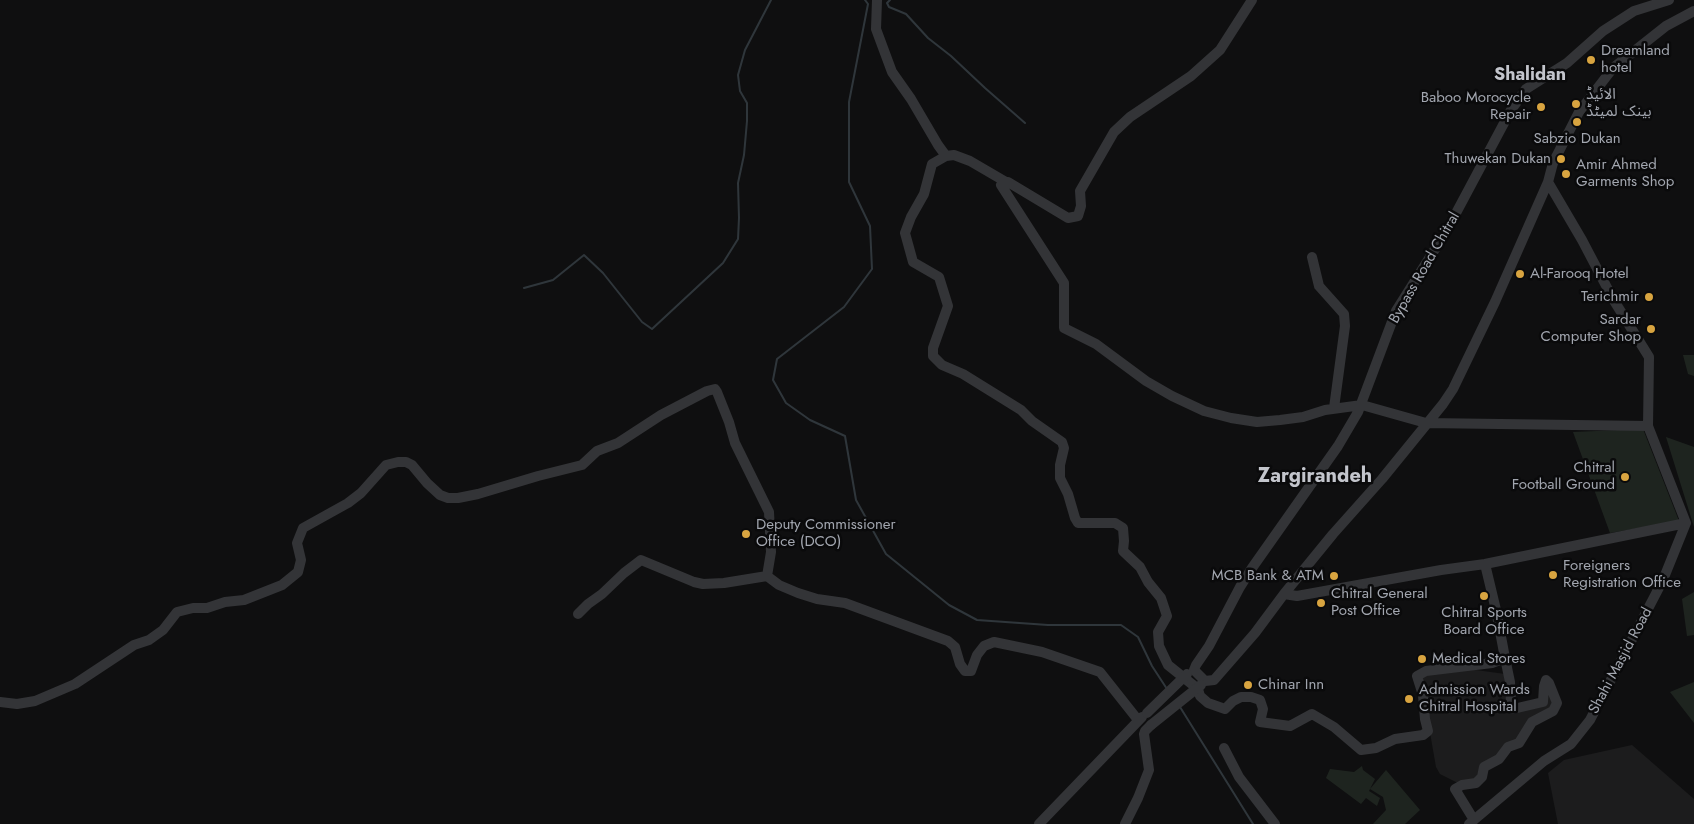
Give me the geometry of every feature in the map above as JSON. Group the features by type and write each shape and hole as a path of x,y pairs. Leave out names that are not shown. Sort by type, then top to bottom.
{"street":[{"path":"877,0 876,29 892,72 946,156"},
{"path":"1252,0 1220,50 1191,76 1130,117 1114,132 1080,192 1081,206 1078,216 1068,218 1018,186 1006,182 970,161 954,155 946,156 932,164 924,194 911,217 905,233 913,262 939,276 948,306 933,348 933,356 942,365 963,374 1021,410 1032,422 1062,442 1064,448 1060,465 1060,478 1068,494 1075,518 1078,523 1114,523 1123,528 1123,551 1140,567 1148,582 1161,598 1167,616 1158,632 1159,646 1168,665 1198,689 1200,696 1208,703 1225,710 1233,701 1241,697 1251,697 1260,700 1263,709 1260,722 1290,726 1312,714 1362,750 1376,748 1395,739 1423,735 1428,731 1423,695 1417,676 1426,671 1492,662 1505,658"},
{"name":"Bypass Road Chitral","path":"1039,824 1138,720 1191,672 1209,646 1248,574 1338,446 1362,405 1396,311 1447,230 1511,110 1526,89 1567,63 1604,31 1634,10 1669,0"},
{"path":"1125,824 1149,770 1144,731 1203,683 1214,680 1255,633 1333,534 1382,479 1443,404 1453,389 1496,302 1537,202 1548,182 1553,163 1579,112 1614,68 1666,26 1694,11"},
{"path":"1006,182 1000,185 1064,283 1064,328 1096,344 1146,381 1204,411 1257,422 1303,417 1334,408 1362,405 1426,423 1648,426"},
{"path":"1284,594 1297,596 1485,564 1686,523 1648,426 1649,357 1548,182"},
{"path":"1312,257 1319,286 1344,314 1345,326 1334,408"},
{"path":"0,702 17,704 35,701 75,684 134,645 149,640 163,630 177,612 244,600 282,585 298,572 301,560 297,542 302,528 348,503 386,465 406,462 412,465 440,495 448,498 478,494 582,465 597,451 618,443 661,415 707,391 715,389 735,442 769,512 771,552 767,576"},
{"name":"Shahi Masjid Road","path":"1471,822 1544,761 1571,744 1590,720 1663,580 1686,523"},
{"path":"578,614 641,560 703,584 767,576 798,593 818,599 845,603 948,641 955,648 960,664 965,671 972,671 977,655 984,646 994,642 1042,652 1100,672 1138,720"},
{"path":"1471,822 1455,789 1462,784 1476,783 1482,777 1484,767 1499,760 1508,748 1519,743 1532,722 1553,711 1557,703 1546,680 1543,702 1513,709 1510,682 1485,564"},
{"path":"1191,672 1203,683"},
{"path":"1224,748 1239,777 1275,824"}],"shaded area":[{"path":"1683,355 1694,355 1694,376 1688,374"},
{"name":"Chitral Football Ground","path":"1643,429 1679,521 1610,533 1573,432"},
{"path":"1666,437 1694,447 1694,527"},
{"path":"1694,592 1694,635 1687,636 1682,599"},
{"path":"1461,668 1505,674 1512,711 1545,703 1549,688 1553,708 1517,744 1503,747 1478,780 1460,784 1440,774 1436,767 1420,675"},
{"path":"1694,682 1694,723 1670,692"},
{"path":"1632,745 1694,799 1694,824 1558,824 1548,773 1564,760"},
{"path":"1362,766 1363,770 1375,779 1369,791 1380,798 1377,806 1366,798 1361,804 1326,778 1330,769 1354,772"},
{"path":"1386,770 1420,810 1405,824 1373,824 1386,810 1383,797 1370,789"}],"waterway":[{"path":"524,288 553,280 584,255 603,273 642,322 652,329 723,263 738,239 738,183 744,155 747,121 747,103 740,91 738,75 745,50 771,0"},
{"path":"865,0 868,4 849,102 849,182 870,226 872,269 844,307 777,359 773,380 786,403 810,420 845,436 856,500 886,554 949,605 977,620 1048,625 1121,625 1138,637 1152,666 1167,689"},
{"path":"890,0 887,3 889,7 906,14 928,38 951,56 1025,123"},
{"path":"1180,707 1253,824"}],"place":[{"name":"Dreamland hotel","path":"1591,60"},
{"name":"الائیڈ بینک لمیٹڈ","path":"1576,104"},
{"name":"Baboo Morocycle Repair","path":"1541,107"},
{"name":"Sabzio Dukan","path":"1577,122"},
{"name":"Thuwekan Dukan","path":"1561,159"},
{"name":"Amir Ahmed Garments Shop","path":"1566,174"},
{"name":"Al-Farooq Hotel","path":"1520,274"},
{"name":"Terichmir","path":"1649,297"},
{"name":"Sardar Computer Shop","path":"1651,329"},
{"name":"Chitral Football Ground","path":"1625,477"},
{"name":"Deputy Commissioner Office (DCO)","path":"746,534"},
{"name":"Foreigners Registration Office","path":"1553,575"},
{"name":"MCB Bank & ATM","path":"1334,576"},
{"name":"Chitral Sports Board Office","path":"1484,596"},
{"name":"Chitral General Post Office","path":"1321,603"},
{"name":"Medical Stores","path":"1422,659"},
{"name":"Chinar Inn","path":"1248,685"},
{"name":"Admission Wards Chitral Hospital","path":"1409,699"}],"district":[{"name":"Shalidan","path":"1530,76"},
{"name":"Zargirandeh","path":"1315,477"}]}
